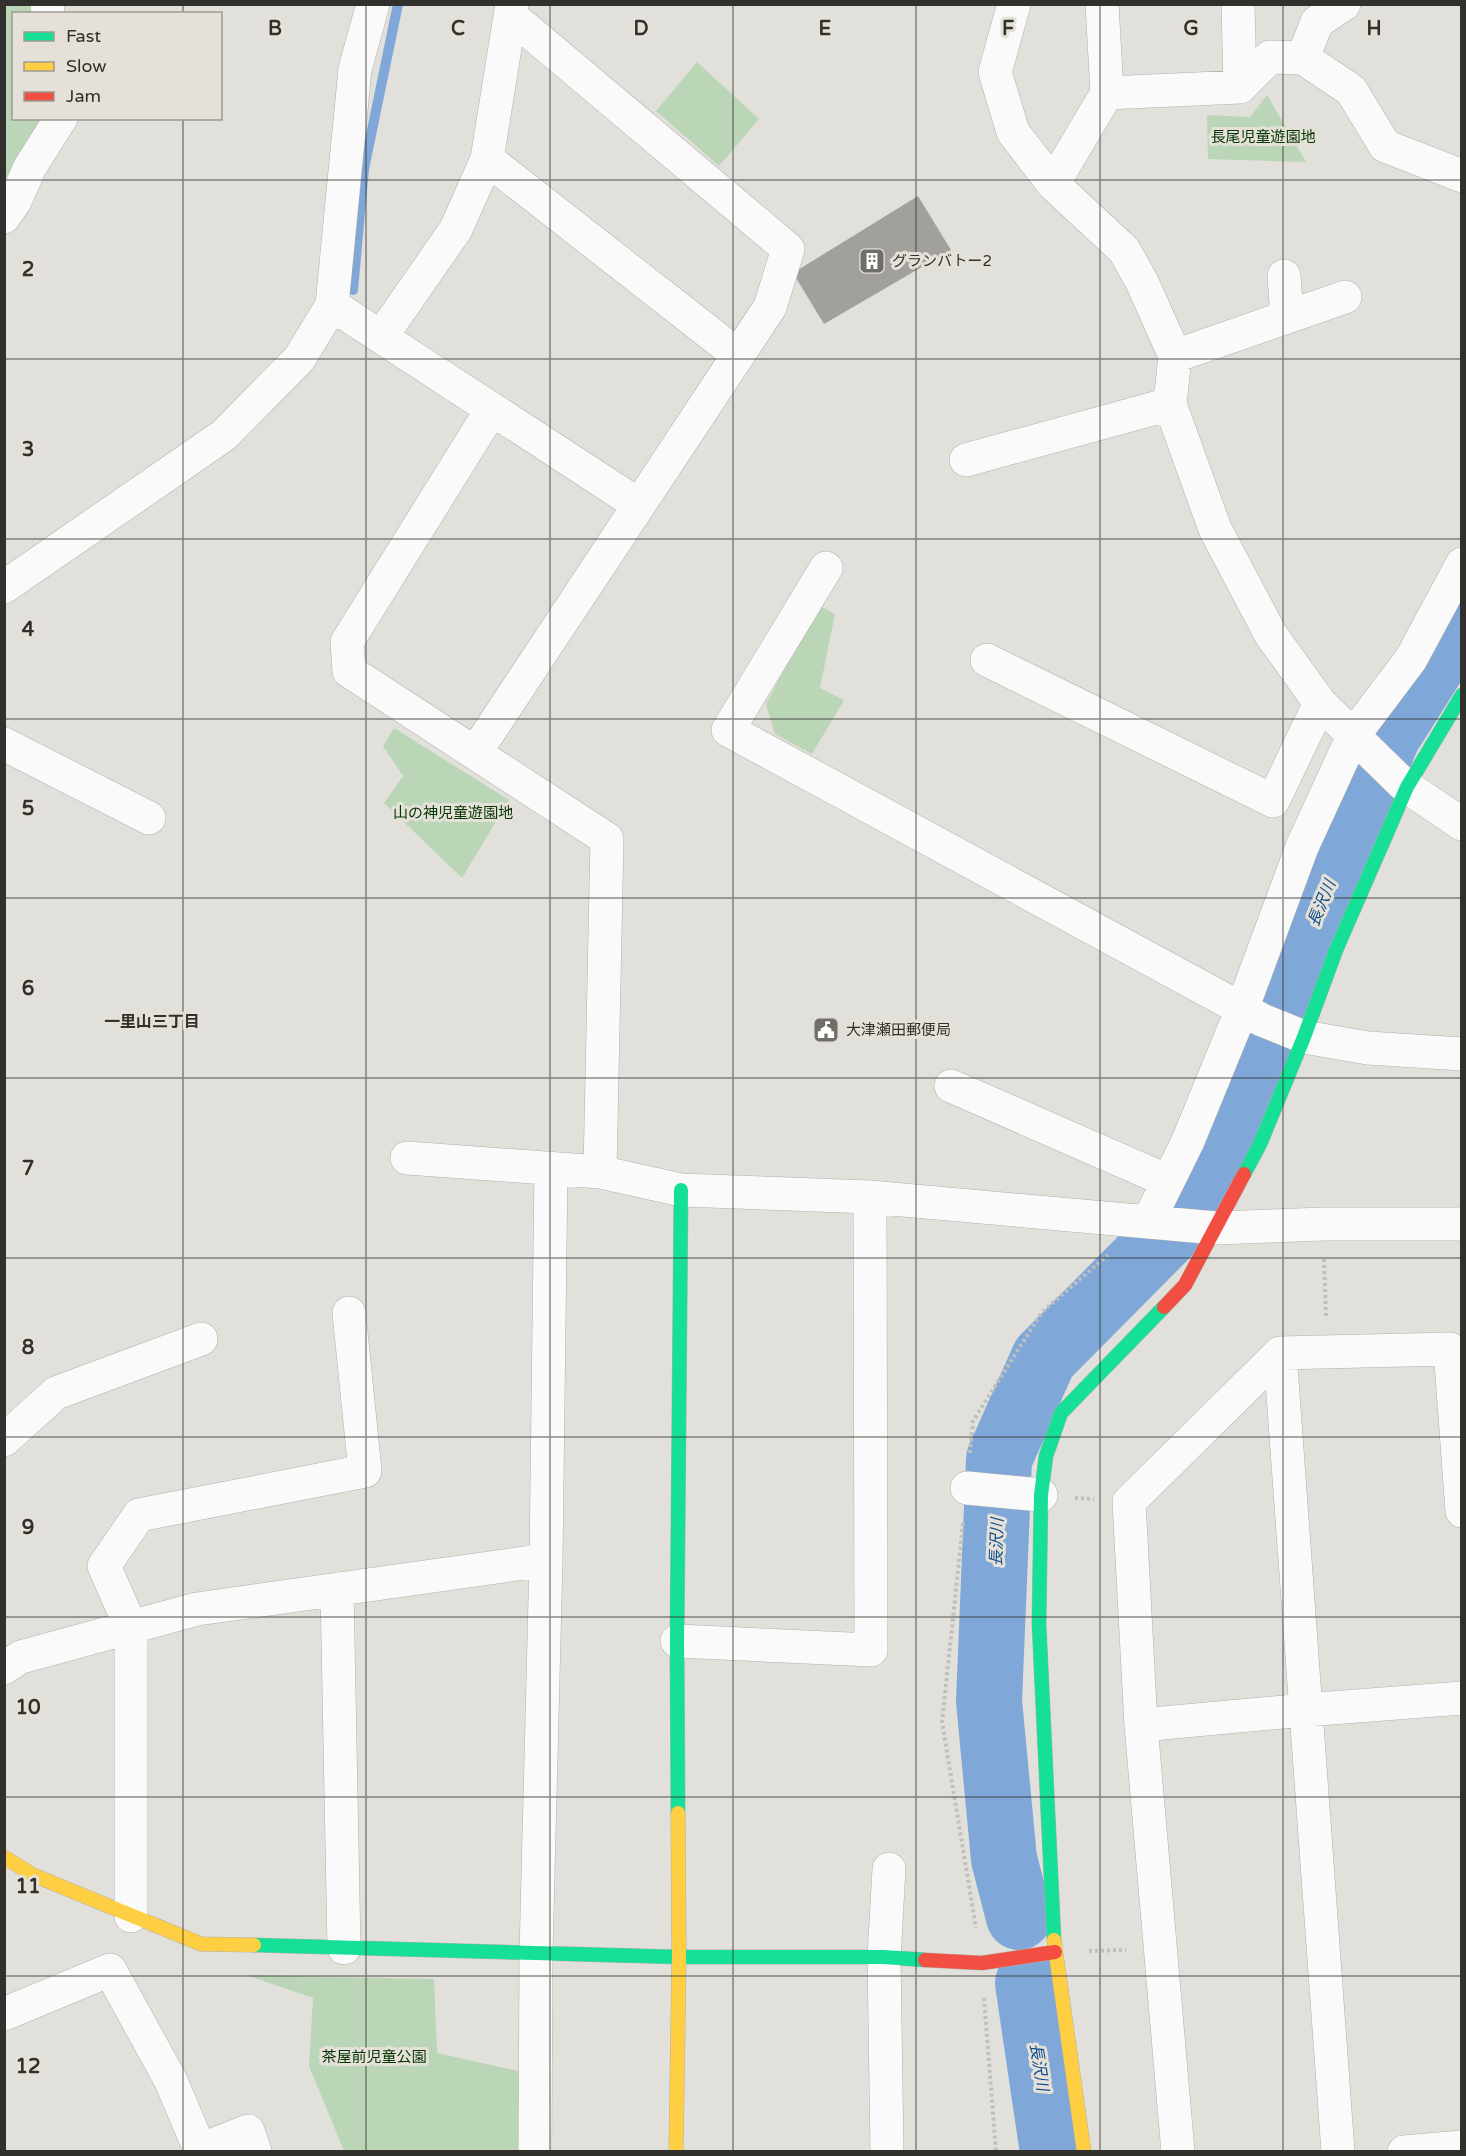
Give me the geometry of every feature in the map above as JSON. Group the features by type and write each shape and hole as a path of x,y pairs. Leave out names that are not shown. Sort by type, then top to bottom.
{"street":[{"path":"4,587 224,435 299,359 332,306 355,69 373,4"},
{"path":"1014,4 995,72 1013,132 1053,184 1124,250 1142,282 1174,356 1170,404 1215,529 1271,635 1320,703 1406,786 1461,824"},
{"path":"1053,184 1107,93 1102,4"},
{"path":"1238,4 1240,87"},
{"path":"1303,58 1317,22 1344,4"},
{"path":"381,337 456,229 488,159 511,10"},
{"path":"475,753 770,307 788,249 511,10"},
{"path":"1107,93 1240,87 1270,57 1303,58 1351,90 1385,146 1461,176"},
{"path":"4,217 15,201 30,167 60,120"},
{"path":"488,159 738,355"},
{"path":"1284,276 1287,317"},
{"path":"1174,356 1345,297"},
{"path":"332,306 639,505"},
{"path":"966,460 1170,404"},
{"path":"492,409 347,642 349,671 607,839 600,1172"},
{"path":"1148,1222 1188,1141 1242,1009 1302,847 1354,736 1411,659 1461,564"},
{"path":"826,568 728,730 1262,1020 1304,1037 1368,1048 1461,1054"},
{"path":"987,660 1273,801 1320,703"},
{"path":"1084,2151 1055,1952 1039,1624 1041,1495 1046,1456 1061,1413 1185,1285 1260,1144 1304,1037 1336,950 1406,786 1461,695"},
{"path":"4,744 150,818"},
{"path":"951,1086 1167,1181"},
{"path":"407,1158 600,1172 681,1190 870,1197 1216,1228 1323,1224 1461,1224"},
{"path":"535,2151 536,1954 546,1560 551,1168"},
{"path":"676,2151 679,1957 677,1641 681,1190"},
{"path":"677,1641 871,1650 870,1197"},
{"path":"131,1916 131,1627 104,1566 139,1515 365,1471 349,1313"},
{"path":"4,1440 56,1394 201,1339"},
{"path":"1178,2151 1142,1725 1129,1502 1280,1353 1449,1349 1461,1511"},
{"path":"1280,1353 1338,2151"},
{"path":"968,1488 1041,1495"},
{"path":"4,1668 21,1657 197,1609 546,1560"},
{"path":"337,1589 344,1948"},
{"path":"1142,1725 1461,1698"},
{"path":"4,1857 33,1875 201,1944 679,1957 884,1957 982,1963 1055,1952"},
{"path":"887,2151 884,1957 889,1869"},
{"path":"4,2014 110,1971 171,2081 200,2150 248,2131 255,2151"},
{"path":"1404,2151 1461,2147"}],"path":[{"path":"996,2151 982,1963 942,1722 968,1488 973,1422 1042,1312 1148,1222"},
{"path":"1323,1224 1327,1351"},
{"path":"1041,1495 1129,1502"},
{"path":"1055,1952 1161,1949"}],"green space":[{"path":"5,5 37,5 37,12 12,12 12,120 60,120 5,202"},
{"path":"697,62 759,119 719,166 656,111"},
{"name":"長尾児童遊園地","path":"1267,95 1306,162 1208,159 1207,115 1250,117"},
{"path":"818,605 835,614 820,688 844,700 812,754 775,734 766,704"},
{"name":"山の神児童遊園地","path":"394,728 509,800 462,878 384,803 403,776 383,746"},
{"name":"茶屋前児童公園","path":"246,1975 434,1979 437,2053 518,2071 527,2151 344,2151 309,2066 313,1998"}],"building":[{"name":"グランバトー2","path":"918,196 951,250 824,324 793,273"}],"waterway":[{"path":"353,290 364,169 398,4"},
{"name":"長沢川","path":"1190,1193 1254,1070 1387,737 1462,618"},
{"name":"長沢川","path":"1019,1917 1004,1859 989,1701 999,1459 1044,1358 1173,1228"},
{"name":"長沢川","path":"1028,1983 1053,2152"}],"traffic: fast":[{"path":"1244,1174 1260,1144 1304,1037 1336,950 1407,787 1462,695"},
{"path":"678,1813 677,1641 681,1190"},
{"path":"1054,1940 1039,1624 1041,1495 1046,1456 1061,1413 1164,1307"},
{"path":"254,1945 679,1957 884,1957 925,1960"}],"traffic: slow":[{"path":"676,2152 679,1957 678,1813"},
{"path":"4,1857 33,1875 201,1944 254,1945"},
{"path":"1054,1940 1084,2152"}],"traffic: jam":[{"path":"1164,1307 1185,1285 1244,1174"},
{"path":"925,1960 982,1963 1055,1952"}],"place":[{"name":"グランバトー2","path":"872,261"},
{"name":"大津瀬田郵便局","path":"826,1030"}],"district":[{"name":"一里山三丁目","path":"152,1021"}]}
